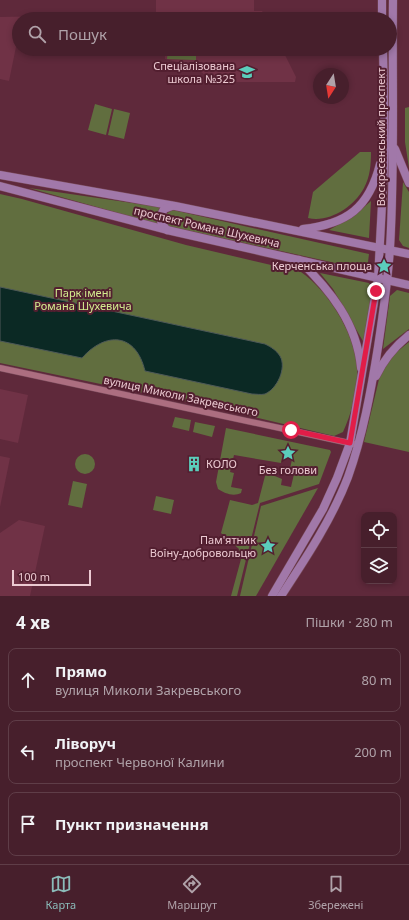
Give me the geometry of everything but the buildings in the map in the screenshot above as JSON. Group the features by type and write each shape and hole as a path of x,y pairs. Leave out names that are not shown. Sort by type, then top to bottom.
{"main road":[{"path":"382,0 382,12"},
{"name":"Воскресенський проспект","path":"393,0 393,12"},
{"name":"Воскресенський проспект","path":"381,247 385,148 383,56"},
{"name":"Воскресенський проспект","path":"390,249 393,56"},
{"path":"392,141 409,183"},
{"path":"294,230 323,227 341,220 357,209 376,182 385,148"},
{"name":"проспект Романа Шухевича","path":"0,175 175,206 381,247 409,254"},
{"name":"проспект Романа Шухевича","path":"0,186 167,230 409,285"},
{"path":"167,230 162,224 161,216 164,209 168,206 175,206"},
{"path":"281,596 333,510 347,478 354,444 362,380 378,279 381,247"},
{"path":"272,596 323,508 354,444 372,384 390,249"},
{"path":"298,260 328,290 346,318 358,348 362,380"},
{"path":"372,384 386,358 394,348 409,335"}],"street":[{"name":"вулиця Миколи Закревського","path":"0,368 354,444"}],"shaded area":[{"path":"156,0 254,0 254,11 263,12 156,12"},
{"path":"0,17 12,17 12,56 14,56 9,81 0,79"},
{"name":"Спеціалізована школа №325","path":"165,56 286,56 296,77 295,82 232,82 225,84 213,82 194,66 165,59"},
{"path":"0,287 265,344 277,352 280,356 282,366 280,378 273,388 265,394 252,394 145,371 141,358 135,349 127,343 119,340 110,340 101,343 91,349 82,358 0,341"},
{"path":"0,389 28,395 18,443 0,439"},
{"path":"0,456 10,458 0,507"},
{"path":"19,520 45,526 30,596 0,596 0,533"}],"green space":[{"path":"167,56 196,56 196,60 167,59"},
{"path":"95,104 112,109 106,135 88,130"},
{"path":"409,107 409,168 405,142 405,108"},
{"path":"114,109 130,113 124,139 108,135"},
{"path":"360,152 371,152 369,175 360,195 347,207 332,216 316,219 308,218 313,192"},
{"path":"403,182 409,192 409,248 403,246 399,240"},
{"path":"29,188 160,207 156,215 157,224"},
{"name":"Парк імені Романа Шухевича","path":"0,194 186,245 301,272 321,290 330,301 345,325 355,351 357,364 356,390 352,408 343,432 334,436 225,410 0,363"},
{"path":"371,201 369,238 329,230 354,216"},
{"path":"173,210 369,254 367,270 168,226 165,218 168,213"},
{"path":"320,273 369,283 372,289 364,343 333,289"},
{"path":"397,290 409,293 409,329 383,349 390,296"},
{"path":"409,342 409,452 364,442 380,375 393,355"},
{"path":"175,417 191,420 189,431 172,427"},
{"path":"195,422 215,426 212,437 193,432"},
{"path":"226,428 330,450 331,452 319,484 260,503 237,596 231,596 241,559 239,549 221,533 230,500 252,505 258,503 265,476 270,474 282,479 281,485 291,487 294,474 289,473 293,455 283,453 281,463 234,455 230,472 234,473 231,487 242,489 241,493 238,494 232,495 226,493 218,489 216,482"},
{"path":"85,454 92,457 95,464 92,471 85,474 78,471 75,464 78,457"},
{"path":"73,481 87,484 82,508 68,505"},
{"path":"318,488 256,596 240,596 261,506"},
{"path":"156,496 174,500 171,514 153,510"}],"place":[{"name":"Спеціалізована школа №325","path":"247,72"},
{"name":"Керченська площа","path":"384,266"},
{"name":"Без голови","path":"288,453"},
{"name":"КОЛО","path":"194,464"},
{"name":"Пам'ятник Воїну-добровольцю","path":"268,546"}],"route":[{"path":"291,430 350,443 362,380 376,291"}]}
